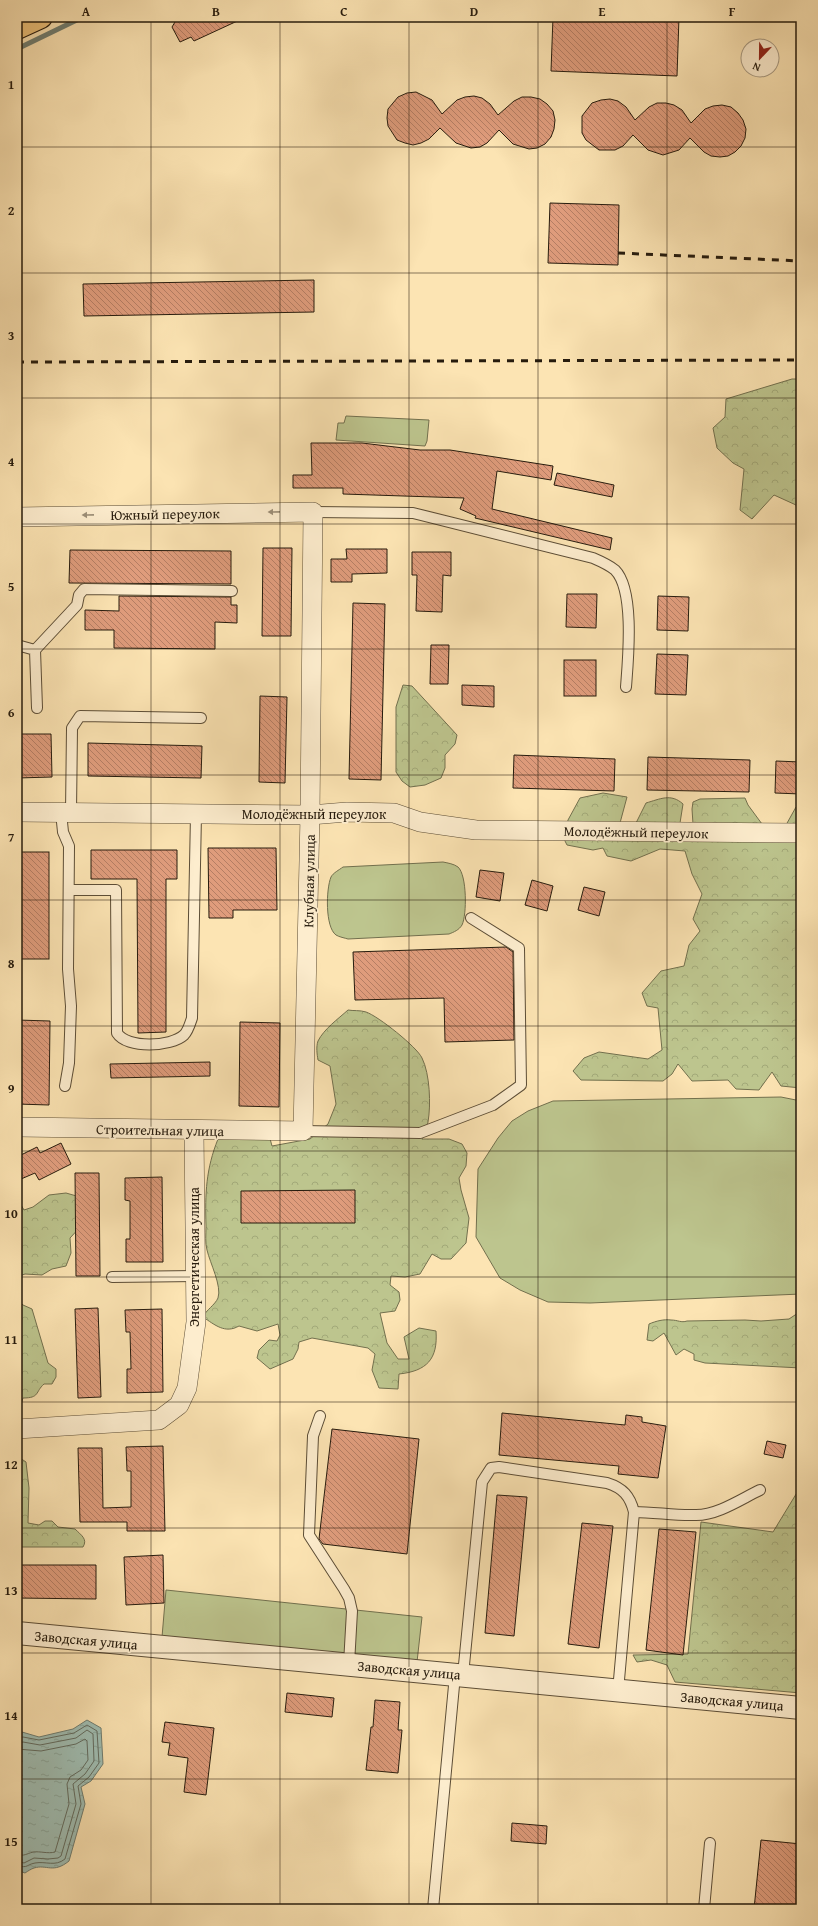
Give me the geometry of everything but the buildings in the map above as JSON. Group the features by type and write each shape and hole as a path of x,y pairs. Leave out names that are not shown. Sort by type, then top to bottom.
{"main road":[{"path":"17,28 41,17"}],"street":[{"name":"Южный переулок","path":"17,516 313,512"},
{"name":"Клубная улица","path":"303,1131 310,815 313,512"},
{"name":"Молодёжный переулок","path":"17,812 310,815 348,812 394,814 420,822 476,830 801,834"},
{"name":"Строительная улица","path":"17,1128 303,1131"},
{"name":"Энергетическая улица","path":"17,1429 159,1420 179,1404 187,1388 196,1322 194,1131"},
{"name":"Заводская улица","path":"17,1633 801,1708"}],"lane":[{"path":"313,512 413,513 593,558 615,570 622,582 627,598 628,648 626,687"},
{"path":"37,708 35,650 77,605 79,595 84,590 232,591"},
{"path":"17,645 35,650"},
{"path":"64,1086 69,1063 71,1006 68,969 70,890 69,846 63,832 66,812 72,728 80,716 201,718"},
{"path":"70,890 116,890 117,1033 120,1038 126,1041 154,1045 175,1040 183,1036 190,1025 192,1018 196,814"},
{"path":"303,1131 420,1133 493,1105 521,1085 519,948 471,918"},
{"path":"112,1277 196,1276"},
{"path":"320,1416 314,1436 309,1535 349,1598 352,1611 349,1664"},
{"path":"433,1909 482,1482 491,1468 499,1467 607,1483 618,1487 626,1493 634,1512 618,1691"},
{"path":"634,1512 697,1515 713,1512 760,1490"},
{"path":"704,1909 710,1843"}],"green space":[{"path":"792,379 801,379 801,526 796,505 774,495 752,519 740,510 744,469 733,463 717,448 713,428 725,417 726,399"},
{"path":"346,416 429,420 427,441 425,446 336,440 338,423 344,423"},
{"path":"403,685 412,686 457,735 455,744 445,755 445,768 441,778 425,785 410,787 402,781 396,772 396,707"},
{"path":"603,793 627,797 620,823 635,825 646,803 665,798 674,799 683,804 680,823 693,824 693,802 700,799 745,798 748,805 762,824 786,825 796,807 801,806 801,1088 781,1086 772,1072 759,1090 736,1089 728,1080 692,1081 678,1064 672,1074 663,1081 581,1080 573,1071 584,1058 599,1052 648,1059 662,1050 658,1008 647,1006 642,993 661,971 684,966 689,945 700,931 693,919 702,894 692,874 685,851 660,849 631,861 607,856 603,848 593,850 567,845 564,839 568,820 580,798"},
{"path":"443,862 453,864 458,867 461,871 465,886 464,920 462,925 456,931 449,934 348,939 337,936 332,931 328,916 327,899 329,883 331,877 343,867"},
{"path":"348,1010 364,1011 379,1019 397,1032 419,1053 427,1072 430,1098 428,1122 422,1139 449,1139 462,1144 467,1153 466,1166 459,1178 469,1218 466,1243 451,1259 441,1259 432,1254 420,1274 405,1277 391,1276 390,1285 399,1292 400,1300 395,1311 380,1313 387,1343 398,1359 409,1359 404,1337 419,1328 436,1331 433,1356 429,1362 417,1370 399,1374 398,1389 379,1388 372,1370 375,1354 368,1348 312,1338 299,1342 298,1349 293,1359 270,1369 257,1358 259,1350 269,1340 277,1341 280,1335 278,1324 257,1331 239,1326 225,1329 220,1328 203,1317 217,1301 219,1293 206,1244 207,1181 218,1139 269,1135 272,1146 310,1139 328,1124 336,1104 330,1066 318,1060 317,1043 327,1028"},
{"path":"781,1097 801,1101 801,1294 590,1303 548,1302 520,1290 500,1278 476,1237 478,1169 498,1138 512,1121 528,1111 553,1101"},
{"path":"66,1193 80,1197 83,1224 70,1238 71,1253 66,1266 52,1269 42,1275 25,1274 17,1277 17,1198 24,1210 33,1207 49,1195"},
{"path":"17,1299 23,1305 32,1309 48,1363 56,1369 56,1377 52,1384 44,1384 35,1396 23,1398 21,1404 17,1405"},
{"path":"801,1311 801,1368 705,1363 694,1360 694,1354 684,1349 676,1355 664,1333 653,1341 647,1340 649,1324 660,1320 683,1322 745,1320 761,1321 789,1319"},
{"path":"17,1456 26,1462 29,1488 28,1523 39,1525 45,1521 52,1521 58,1527 75,1529 84,1539 85,1542 83,1547 17,1547"},
{"path":"801,1486 801,1693 675,1682 667,1665 651,1660 637,1662 633,1655 688,1654 701,1522 773,1532"},
{"path":"166,1590 422,1617 417,1662 162,1637"}],"water":[{"path":"87,1720 101,1728 103,1764 91,1781 81,1787 85,1804 69,1861 59,1867 54,1868 33,1868 25,1873 17,1870 17,1734 22,1732 39,1737 73,1729"}],"waterway":[{"path":"17,49 83,17"}],"railway":[{"path":"618,253 801,261"},
{"path":"17,362 801,360"}]}
